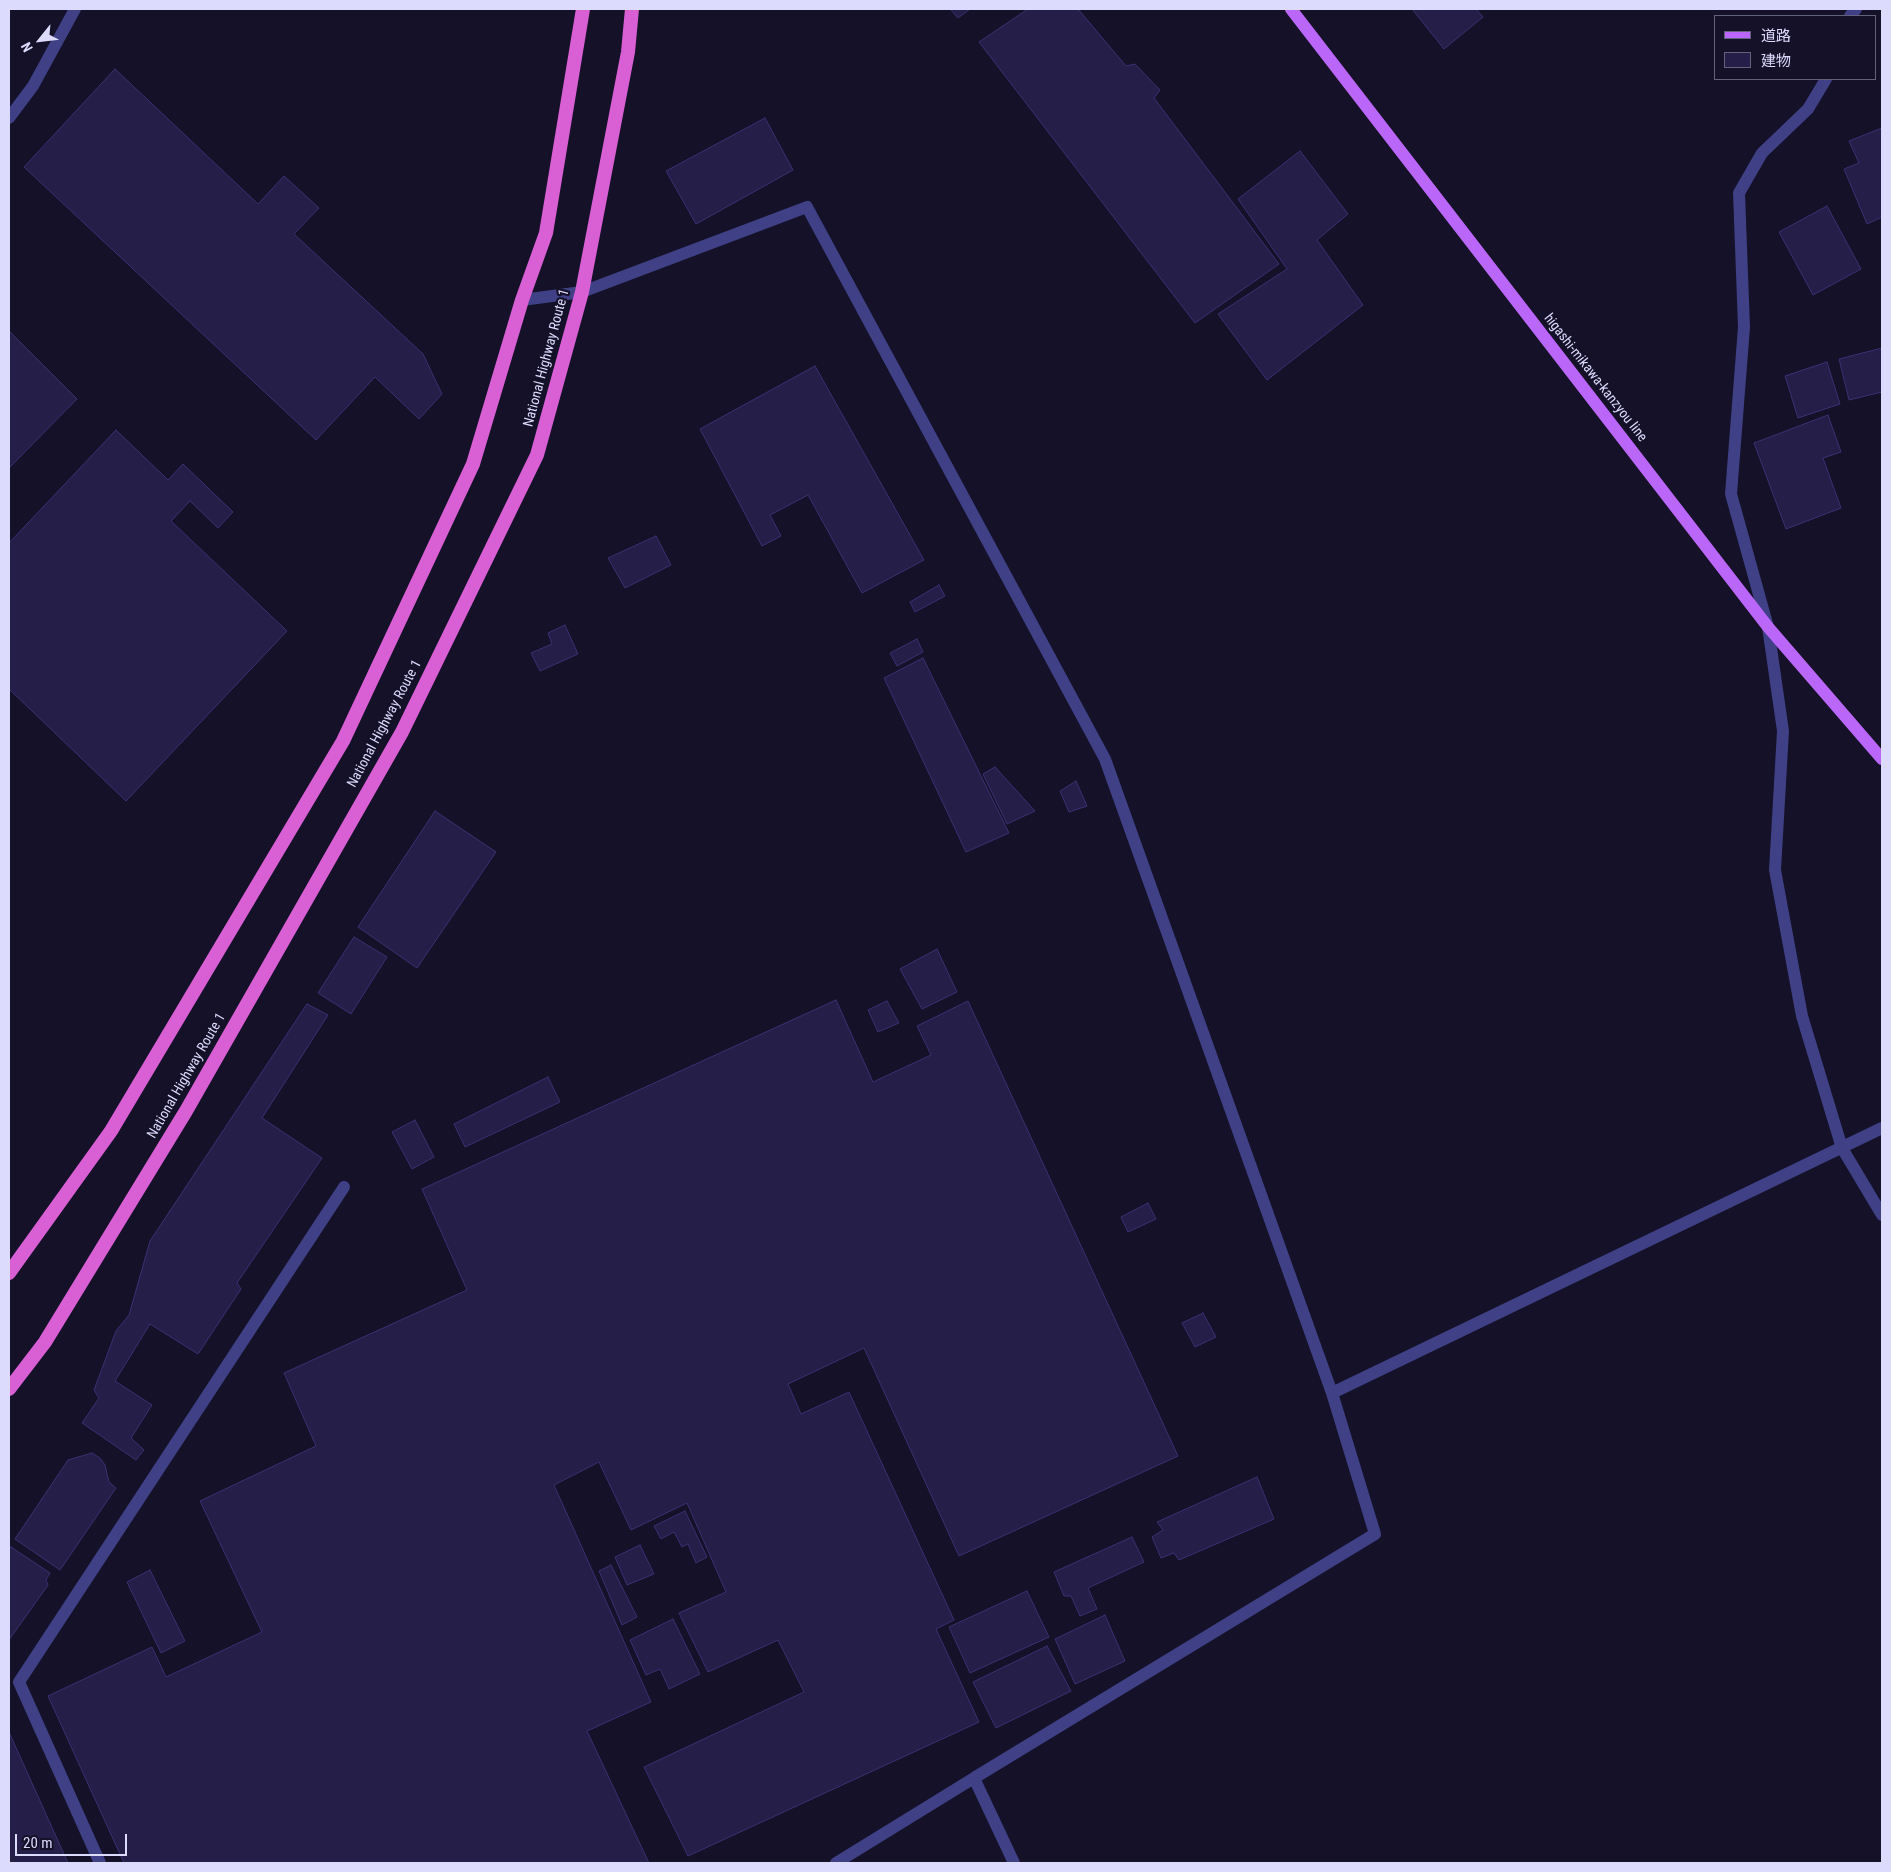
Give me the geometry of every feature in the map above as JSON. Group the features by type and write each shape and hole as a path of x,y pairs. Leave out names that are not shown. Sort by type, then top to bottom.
{"highway":[{"path":"9,1273 111,1131 343,741 473,464 522,300 546,233 583,9"},
{"name":"National Highway Route 1","path":"9,1389 45,1342 186,1111 402,732 537,455 582,292 628,52 632,9"}],"main road":[{"name":"higashi-mikawa-kanzyou line","path":"1291,9 1768,627 1882,759"}],"street":[{"path":"9,118 33,86 75,9"},
{"path":"1825,80 1808,110 1762,153 1739,192 1744,327 1731,494 1768,627 1784,731 1775,870 1802,1016 1842,1148 1882,1215"},
{"path":"522,300 582,292 807,207 1104,759 1332,1393 1375,1534 836,1863"},
{"path":"1332,1393 1882,1128"},
{"path":"100,1863 19,1682 344,1187"},
{"path":"974,1778 1014,1863"}],"building":[{"path":"950,9 970,9 958,18"},
{"path":"1028,9 1078,9 1126,66 1135,64 1160,90 1154,98 1279,264 1195,323 979,42"},
{"path":"1412,9 1476,9 1483,17 1444,49"},
{"path":"115,69 258,204 284,176 319,208 294,234 423,354 442,394 419,419 375,377 316,440 24,167"},
{"path":"765,118 793,170 696,224 666,171"},
{"path":"1882,128 1882,217 1867,224 1844,169 1859,163 1849,141"},
{"path":"1300,151 1348,214 1317,240 1363,305 1267,380 1218,314 1287,269 1238,199"},
{"path":"1827,206 1861,269 1813,295 1779,232"},
{"path":"9,331 77,399 9,468"},
{"path":"1882,348 1882,392 1849,400 1839,359"},
{"path":"1827,362 1840,404 1798,418 1785,376"},
{"path":"815,366 924,560 862,593 808,495 770,515 781,536 762,546 700,429"},
{"path":"1828,415 1841,452 1823,458 1841,508 1786,529 1754,443"},
{"path":"116,430 168,480 183,464 233,512 218,528 190,501 171,521 287,631 126,801 9,689 9,543"},
{"path":"656,536 671,565 625,588 608,558"},
{"path":"939,585 945,596 915,612 910,602"},
{"path":"565,625 578,654 540,671 531,653 552,644 548,633"},
{"path":"917,639 923,652 897,666 890,653"},
{"path":"923,658 1009,833 966,852 884,678"},
{"path":"995,767 1035,811 1007,824 983,774"},
{"path":"1076,781 1087,806 1069,812 1060,791"},
{"path":"435,811 496,852 417,968 358,927"},
{"path":"354,937 387,957 351,1014 318,993"},
{"path":"937,949 957,992 922,1009 900,969"},
{"path":"836,1000 873,1082 931,1055 917,1026 968,1001 1178,1456 959,1556 864,1348 788,1384 801,1414 849,1392 954,1620 936,1629 979,1722 688,1856 644,1767 804,1692 778,1640 708,1672 679,1613 726,1592 687,1503 631,1530 599,1462 554,1485 651,1702 587,1731 649,1863 124,1863 48,1696 152,1647 166,1677 262,1632 200,1501 316,1446 284,1373 467,1290 422,1189"},
{"path":"887,1001 899,1023 878,1032 868,1010"},
{"path":"307,1004 328,1015 262,1118 322,1158 237,1283 241,1289 198,1354 150,1324 115,1381 152,1405 131,1438 144,1450 136,1460 82,1423 99,1398 94,1390 116,1331 129,1315 150,1241"},
{"path":"548,1077 560,1102 465,1147 454,1124"},
{"path":"415,1120 434,1157 412,1169 392,1132"},
{"path":"1148,1203 1156,1219 1128,1232 1121,1217"},
{"path":"1203,1313 1216,1337 1195,1347 1182,1323"},
{"path":"92,1453 100,1458 105,1465 109,1482 116,1488 60,1570 15,1539 68,1460"},
{"path":"1257,1477 1274,1519 1179,1560 1174,1553 1161,1558 1152,1537 1163,1530 1157,1522"},
{"path":"685,1511 707,1557 696,1563 688,1544 682,1547 674,1532 661,1539 654,1526"},
{"path":"1132,1537 1144,1562 1088,1588 1097,1609 1080,1616 1071,1596 1064,1596 1054,1572"},
{"path":"640,1545 654,1574 627,1585 615,1557"},
{"path":"11,1547 50,1573 46,1580 48,1585 9,1640 9,1550"},
{"path":"611,1565 637,1617 622,1625 599,1571"},
{"path":"150,1570 185,1641 161,1653 127,1582"},
{"path":"1027,1591 1049,1637 970,1673 949,1627"},
{"path":"1105,1615 1125,1661 1075,1684 1055,1639"},
{"path":"673,1619 700,1674 669,1689 660,1669 646,1675 630,1640"},
{"path":"1047,1646 1071,1691 996,1728 973,1682"},
{"path":"9,1732 68,1863 9,1863"}]}
